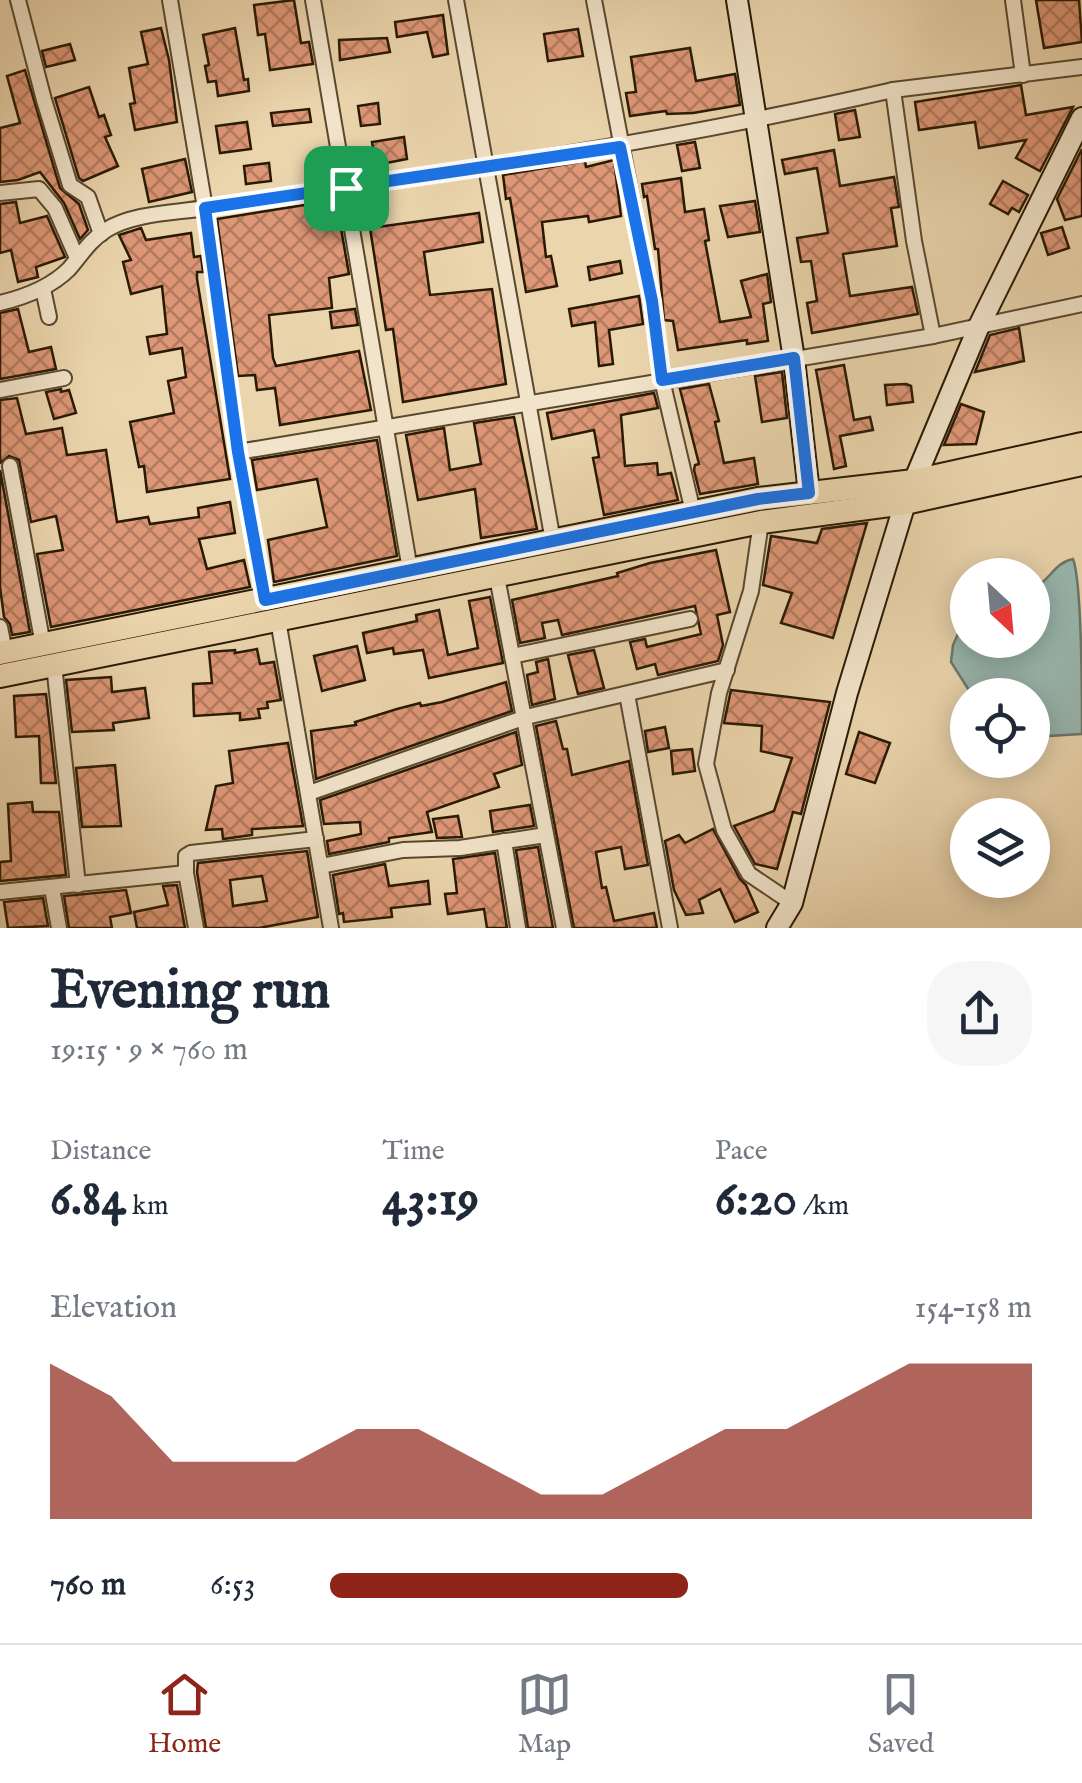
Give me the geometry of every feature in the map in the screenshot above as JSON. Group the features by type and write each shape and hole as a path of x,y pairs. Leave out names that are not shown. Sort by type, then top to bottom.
{"main road":[{"path":"271,610 410,570 693,512 809,493 909,492 1082,444"},
{"path":"2,660 48,655 271,610 496,577 909,492 1082,464"}],"street":[{"path":"18,0 70,185 86,194 101,234"},
{"path":"170,0 205,208 238,452 309,793 331,928"},
{"path":"313,0 410,570"},
{"path":"456,0 552,541"},
{"path":"594,0 652,301 662,380 693,512"},
{"path":"736,0 794,358 809,493"},
{"path":"1012,0 1024,74"},
{"path":"0,303 43,289 68,269 86,245 110,228 148,217 620,147 756,122 894,90 1082,67"},
{"path":"894,90 914,241 933,336"},
{"path":"759,928 783,917 909,492 979,326 1082,118"},
{"path":"0,194 39,189 55,208 76,258"},
{"path":"43,289 49,317"},
{"path":"238,452 933,336 1082,304"},
{"path":"0,390 64,378"},
{"path":"10,466 48,655 78,885"},
{"path":"762,522 750,591 719,693 706,764 724,830 748,874 783,917"},
{"path":"496,577 564,928"},
{"path":"512,656 690,619"},
{"path":"0,626 2,660"},
{"path":"309,793 522,718 727,670"},
{"path":"626,694 670,928"},
{"path":"321,866 403,850 460,848 546,835"},
{"path":"196,928 186,856 316,839"},
{"path":"504,842 518,928"},
{"path":"0,892 186,872"},
{"path":"52,888 59,928"}],"water":[{"path":"1073,559 1076,572 1082,734 1050,736 1050,678 961,678 951,662 951,658 1050,658 1050,576"}],"building":[{"path":"294,0 301,43 309,42 313,64 270,70 265,34 258,35 254,5"},
{"path":"1036,0 1079,0 1082,42 1044,48"},
{"path":"443,15 448,54 433,57 427,32 397,37 395,22"},
{"path":"161,28 177,122 135,130 129,68 148,64 141,32"},
{"path":"235,28 249,91 218,96 216,81 208,82 203,35"},
{"path":"578,29 583,56 548,61 544,34"},
{"path":"387,38 390,52 340,60 339,40"},
{"path":"70,44 75,60 46,67 42,51"},
{"path":"690,48 696,81 735,74 740,105 693,113 666,111 630,116 626,93 636,92 631,57"},
{"path":"25,70 60,188 79,204 88,230 80,239 64,203 40,172 0,182 0,128 20,123 7,76"},
{"path":"1021,85 1026,115 1073,107 1040,171 1016,158 1026,140 979,148 975,122 919,130 915,102"},
{"path":"89,87 99,117 104,115 111,135 105,137 118,166 83,181 55,98"},
{"path":"378,103 380,124 361,126 358,106"},
{"path":"309,109 311,122 273,126 271,113"},
{"path":"855,110 860,137 839,140 835,114"},
{"path":"247,122 251,149 220,153 216,126"},
{"path":"404,137 407,159 376,165 372,142"},
{"path":"695,142 700,168 682,171 677,145"},
{"path":"1082,149 1082,216 1065,220 1057,199"},
{"path":"834,150 840,186 894,177 899,207 891,208 897,246 843,254 850,296 912,287 918,314 812,333 807,303 817,301 811,261 801,262 797,238 828,233 817,168 785,174 782,160"},
{"path":"185,159 192,192 149,202 142,169"},
{"path":"614,160 621,216 589,222 588,216 542,222 546,257 551,256 557,286 526,292 503,175 585,161 586,167"},
{"path":"269,163 271,181 246,184 244,166"},
{"path":"681,178 685,212 704,209 709,240 705,241 720,322 751,317 741,281 767,274 771,302 763,304 768,341 747,344 747,340 678,350 673,321 664,320 658,249 642,184"},
{"path":"1003,181 1028,195 1019,212 1012,208 1008,214 990,204"},
{"path":"336,200 349,274 329,278 332,308 269,315 273,358 276,366 359,351 371,410 280,425 275,388 257,390 255,375 238,376 217,219"},
{"path":"755,201 760,232 728,237 720,206"},
{"path":"16,202 20,223 47,216 65,257 36,267 38,277 18,282 11,250 0,253 0,204"},
{"path":"479,213 483,242 424,252 430,295 492,289 506,384 403,402 393,329 386,330 370,228"},
{"path":"1062,227 1069,248 1048,255 1041,233"},
{"path":"141,228 146,240 191,233 194,257 201,256 203,272 197,272 197,279 230,479 147,492 144,466 139,467 130,422 174,413 168,381 186,377 182,348 150,354 147,337 167,334 162,286 131,294 123,262 131,260 119,235"},
{"path":"620,261 622,273 590,280 588,267"},
{"path":"639,296 643,324 609,330 613,364 599,366 595,322 572,326 569,309"},
{"path":"18,309 29,352 51,347 56,369 0,379 0,313"},
{"path":"355,309 358,325 332,328 330,312"},
{"path":"1019,328 1024,361 975,372 990,335"},
{"path":"844,365 854,420 870,417 873,430 840,436 846,466 834,469 816,370"},
{"path":"782,372 787,418 762,422 755,376"},
{"path":"709,384 724,463 754,458 758,484 700,494 694,470 699,464 680,389"},
{"path":"885,385 911,386 913,402 887,405"},
{"path":"69,390 76,413 54,419 46,392"},
{"path":"654,393 658,408 621,415 625,466 657,463 658,475 671,473 678,500 604,515 593,458 599,457 594,430 552,439 547,413"},
{"path":"17,398 26,434 62,428 67,455 106,450 117,522 148,517 150,524 199,517 198,508 230,502 235,533 199,539 207,569 244,560 250,587 51,627 37,554 63,550 56,516 31,522 19,460 9,456 0,463 0,400"},
{"path":"961,404 984,412 976,444 944,445"},
{"path":"514,417 537,529 481,538 475,489 418,500 406,435 444,428 450,470 481,464 474,423"},
{"path":"377,440 397,556 274,582 268,540 327,527 317,479 257,490 252,460"},
{"path":"0,470 30,632 12,635 4,617 0,587"},
{"path":"867,523 833,638 781,623 792,593 763,585 771,536 817,543 822,529"},
{"path":"716,550 730,612 717,615 723,645 718,661 658,675 655,664 637,669 630,642 645,639 647,647 701,634 695,606 562,635 558,620 542,623 545,638 520,643 512,600 618,576 617,573 650,563"},
{"path":"490,597 503,663 429,678 423,650 394,654 393,648 367,653 363,633 417,621 416,615 439,610 448,655 478,648 469,601"},
{"path":"357,646 365,680 322,691 314,656"},
{"path":"257,649 260,664 274,662 281,700 267,702 268,708 258,709 260,718 240,720 240,713 194,716 193,684 212,683 209,652"},
{"path":"594,650 604,688 578,694 568,655"},
{"path":"548,659 555,699 532,705 527,675 538,672 536,662"},
{"path":"111,677 112,692 145,688 149,718 113,723 114,730 72,732 66,680"},
{"path":"506,682 512,711 316,779 311,731 356,725 355,722 397,709 442,702"},
{"path":"731,690 830,702 801,814 793,812 777,869 755,864 734,826 774,811 792,758 761,751 762,726 724,723"},
{"path":"46,694 56,783 41,783 39,736 16,737 14,696"},
{"path":"556,721 572,775 629,761 648,865 625,869 621,847 596,852 602,888 606,887 614,921 654,913 657,928 574,928 536,726"},
{"path":"665,727 669,748 648,752 645,731"},
{"path":"516,732 522,765 494,774 499,787 427,812 432,832 389,838 389,842 329,854 327,841 361,834 360,822 324,824 320,800"},
{"path":"859,732 890,743 875,783 846,774"},
{"path":"288,743 303,826 252,829 252,835 223,839 222,829 206,830 216,786 233,783 229,751"},
{"path":"692,749 695,771 673,774 671,751"},
{"path":"115,765 121,826 82,827 76,768"},
{"path":"32,802 33,812 59,812 66,875 0,881 0,862 11,861 8,804"},
{"path":"530,805 534,826 493,832 490,811"},
{"path":"458,816 462,837 437,838 433,819"},
{"path":"713,829 758,912 735,922 720,889 699,900 703,913 686,915 674,890 665,841 679,835 685,843"},
{"path":"538,847 553,928 528,928 516,850"},
{"path":"307,851 318,917 259,928 206,928 198,863","holes":["262,876 267,901 233,906 230,880"]},
{"path":"495,853 507,928 487,928 484,909 448,914 445,894 457,893 453,859"},
{"path":"385,864 389,886 428,881 430,904 391,908 392,917 344,922 343,913 339,914 333,875"},
{"path":"177,885 185,928 137,928 134,912 168,905 163,886"},
{"path":"126,890 131,913 110,917 112,928 69,928 64,896"},
{"path":"43,898 48,926 8,928 4,902"}],"route":[{"path":"620,147 652,301 662,380 794,358 809,493 758,499 265,600 238,452 205,208 346,188 620,147"}]}
